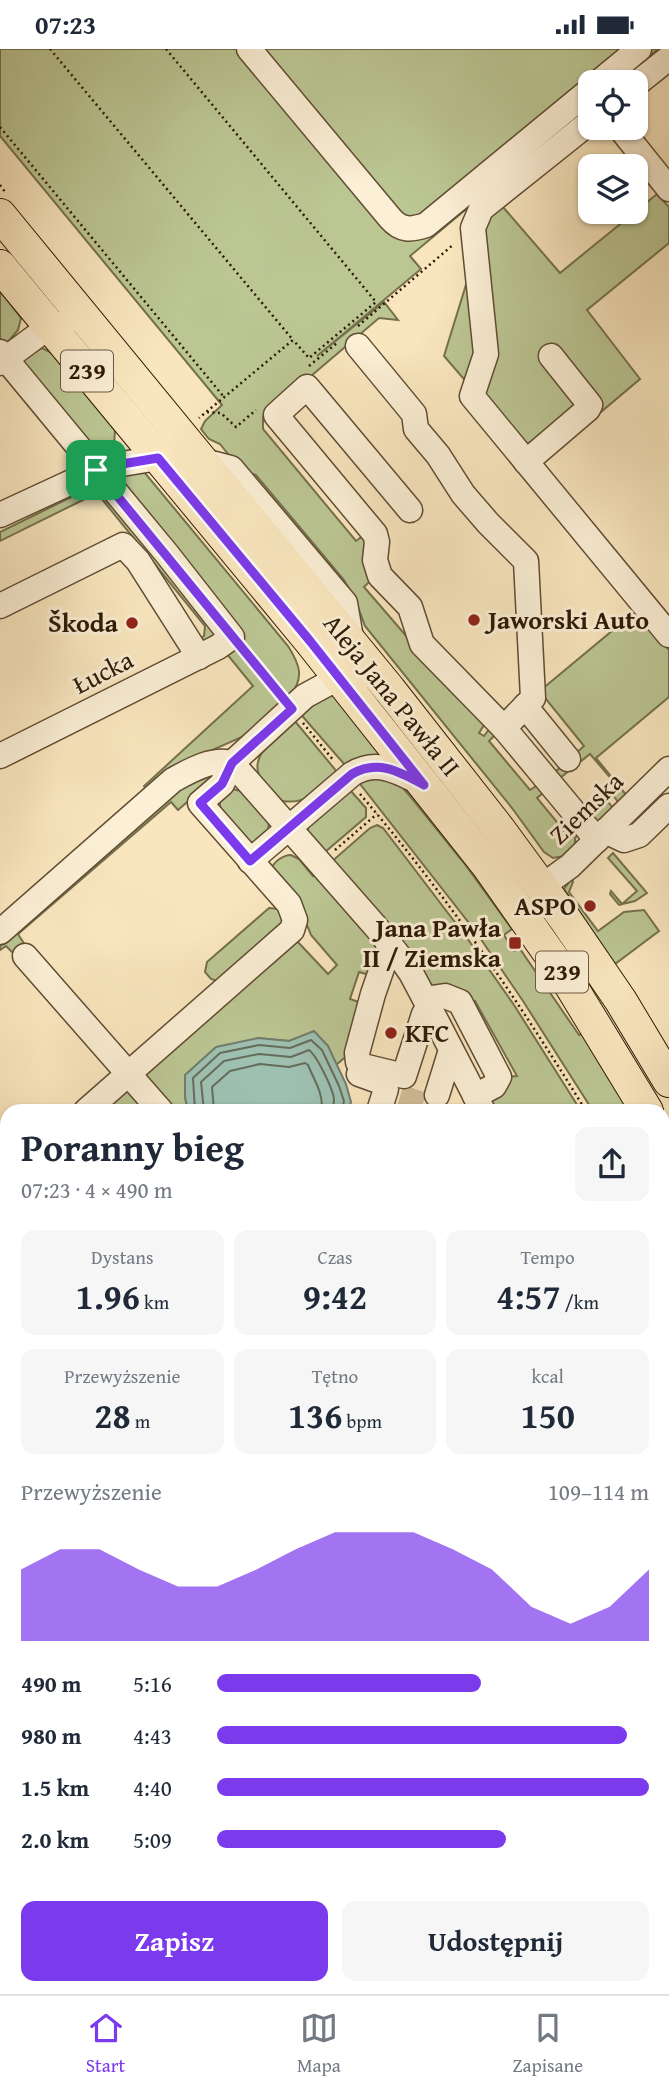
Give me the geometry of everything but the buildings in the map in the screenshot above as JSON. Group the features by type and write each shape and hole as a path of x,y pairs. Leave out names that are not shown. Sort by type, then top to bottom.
{"main road":[{"name":"Aleja Jana Pawła II","path":"0,215 390,690 541,887 666,1069"},
{"name":"Aleja Jana Pawła II","path":"0,266 310,641 488,866 563,973 643,1104"}],"street":[{"path":"249,49 396,225 405,229 426,225 578,100"},
{"path":"614,70 639,49"},
{"path":"648,75 669,58"},
{"path":"578,132 481,209 473,229 486,354 472,396 669,635"},
{"path":"630,140 669,189"},
{"path":"90,326 68,322 50,326 2,358 167,554 232,637"},
{"path":"358,346 414,414 416,429 438,455 463,494 526,561 533,698 504,728"},
{"path":"526,462 590,405 551,356"},
{"path":"410,510 307,387 276,415 375,534 375,560 380,576 410,607 422,644 504,728 601,836 624,840 639,835 669,806"},
{"path":"0,515 104,467 158,458"},
{"path":"0,605 123,545 138,561 199,657"},
{"name":"Łucka","path":"0,757 199,657 232,637"},
{"path":"298,703 310,683 310,641"},
{"path":"94,1104 292,930 295,920 289,904 200,803 222,784 232,763 298,703 329,683 351,681 390,690"},
{"path":"525,706 568,759"},
{"path":"0,932 173,780 205,765 224,761 232,763 390,945 411,973 431,1010 479,1104 499,1077 460,1002 445,996 431,1010 424,1014 406,1074 402,1077 363,1066 356,1056"},
{"path":"250,861 361,769 382,766 396,770 424,785"},
{"name":"Ziemska","path":"541,887 570,866 669,769"},
{"path":"381,1104 386,1089 382,1081 355,1073 354,1069 373,994 390,945"},
{"path":"25,955 155,1104"},
{"path":"431,1010 426,1092 451,1050"}],"path":[{"path":"50,49 309,358 376,302 166,49"},
{"path":"0,127 225,397"},
{"path":"219,401 293,340"},
{"path":"232,637 298,703 347,778 448,904 511,991 582,1104"}],"green space":[{"path":"0,49 658,49 633,70 578,70 578,116 410,256 421,269 317,356 384,302 398,320 379,318 263,417 263,429 356,541 364,535 372,579 364,587 439,674 486,722 479,733 484,736 490,728 496,734 489,741 530,790 538,785 543,793 537,798 565,832 573,827 580,834 564,856 553,858 544,852 512,808 365,626 355,599 344,580 256,475 240,469 220,444 209,439 201,429 205,421 222,405 0,136"},
{"path":"657,194 669,207 669,243 587,310 640,379 538,465 444,356 486,220 503,207 560,273 620,224 648,224 648,201"},
{"path":"0,290 21,318 18,330 7,343 0,343"},
{"path":"42,348 52,353 115,430 114,446 100,458 24,371 23,359"},
{"path":"140,471 145,473 288,646 299,671 297,684 289,697 118,486 118,475"},
{"path":"98,484 216,625 216,640 194,643 204,636 205,626 97,493 0,541 0,532"},
{"path":"636,611 669,650 669,697 596,758 627,796 596,823 589,814 606,799 612,807 618,802 613,795 620,789 590,754 560,778 555,772 584,746 541,690"},
{"path":"236,650 282,705 251,733 185,762 147,790 144,786 253,686 226,653"},
{"path":"331,693 381,756 345,765 304,718 301,714 321,695"},
{"path":"294,720 338,773 307,798 291,802 282,801 263,782 257,767 268,744"},
{"path":"379,774 400,785 410,796 512,929 504,935 514,951 520,949 579,1035 584,1033 626,1104 589,1104 476,932 357,780"},
{"path":"211,776 212,780 178,810 171,802 18,934 25,945 14,954 6,946 0,950 0,946 170,795 179,788"},
{"path":"232,789 245,792 269,820 268,833 259,842 250,842 220,810 220,800"},
{"path":"350,790 366,808 366,817 325,852 308,832 308,824"},
{"path":"377,825 383,828 467,938 514,1005 577,1104 489,1104 485,1096 503,1077 517,1076 475,1001 434,993 330,863"},
{"path":"613,853 647,893 635,901 619,905 610,894 611,891 622,904 637,891 608,858"},
{"path":"291,855 299,859 313,876 318,872 378,944 373,976 359,972 350,999 364,1004 350,1053 336,1065 328,1046 314,1032 289,1041 258,1038 185,1097 186,1104 164,1104 145,1081 144,1071 296,940 328,974 337,965 311,935 301,910 271,870 279,859"},
{"path":"572,878 569,892 598,931 624,912 644,910 659,931 615,964 564,889"},
{"path":"269,908 279,909 286,920 217,981 211,979 205,972 207,962"},
{"path":"128,1087 140,1104 106,1104"}],"water":[{"path":"314,1031 328,1046 346,1084 350,1104 186,1104 185,1075 216,1047 258,1038 289,1041"}],"tunnel":[{"path":"410,1104 415,1089"}],"place":[{"name":"Jaworski Auto","path":"474,620"},
{"name":"Škoda","path":"132,623"},
{"name":"ASPO","path":"590,906"},
{"name":"Jana Pawła II / Ziemska","path":"515,943"},
{"name":"KFC","path":"391,1033"}],"route":[{"path":"158,458 310,641 424,785 396,770 382,766 361,769 250,861 200,803 222,784 232,763 292,709 96,470 158,458"}]}
